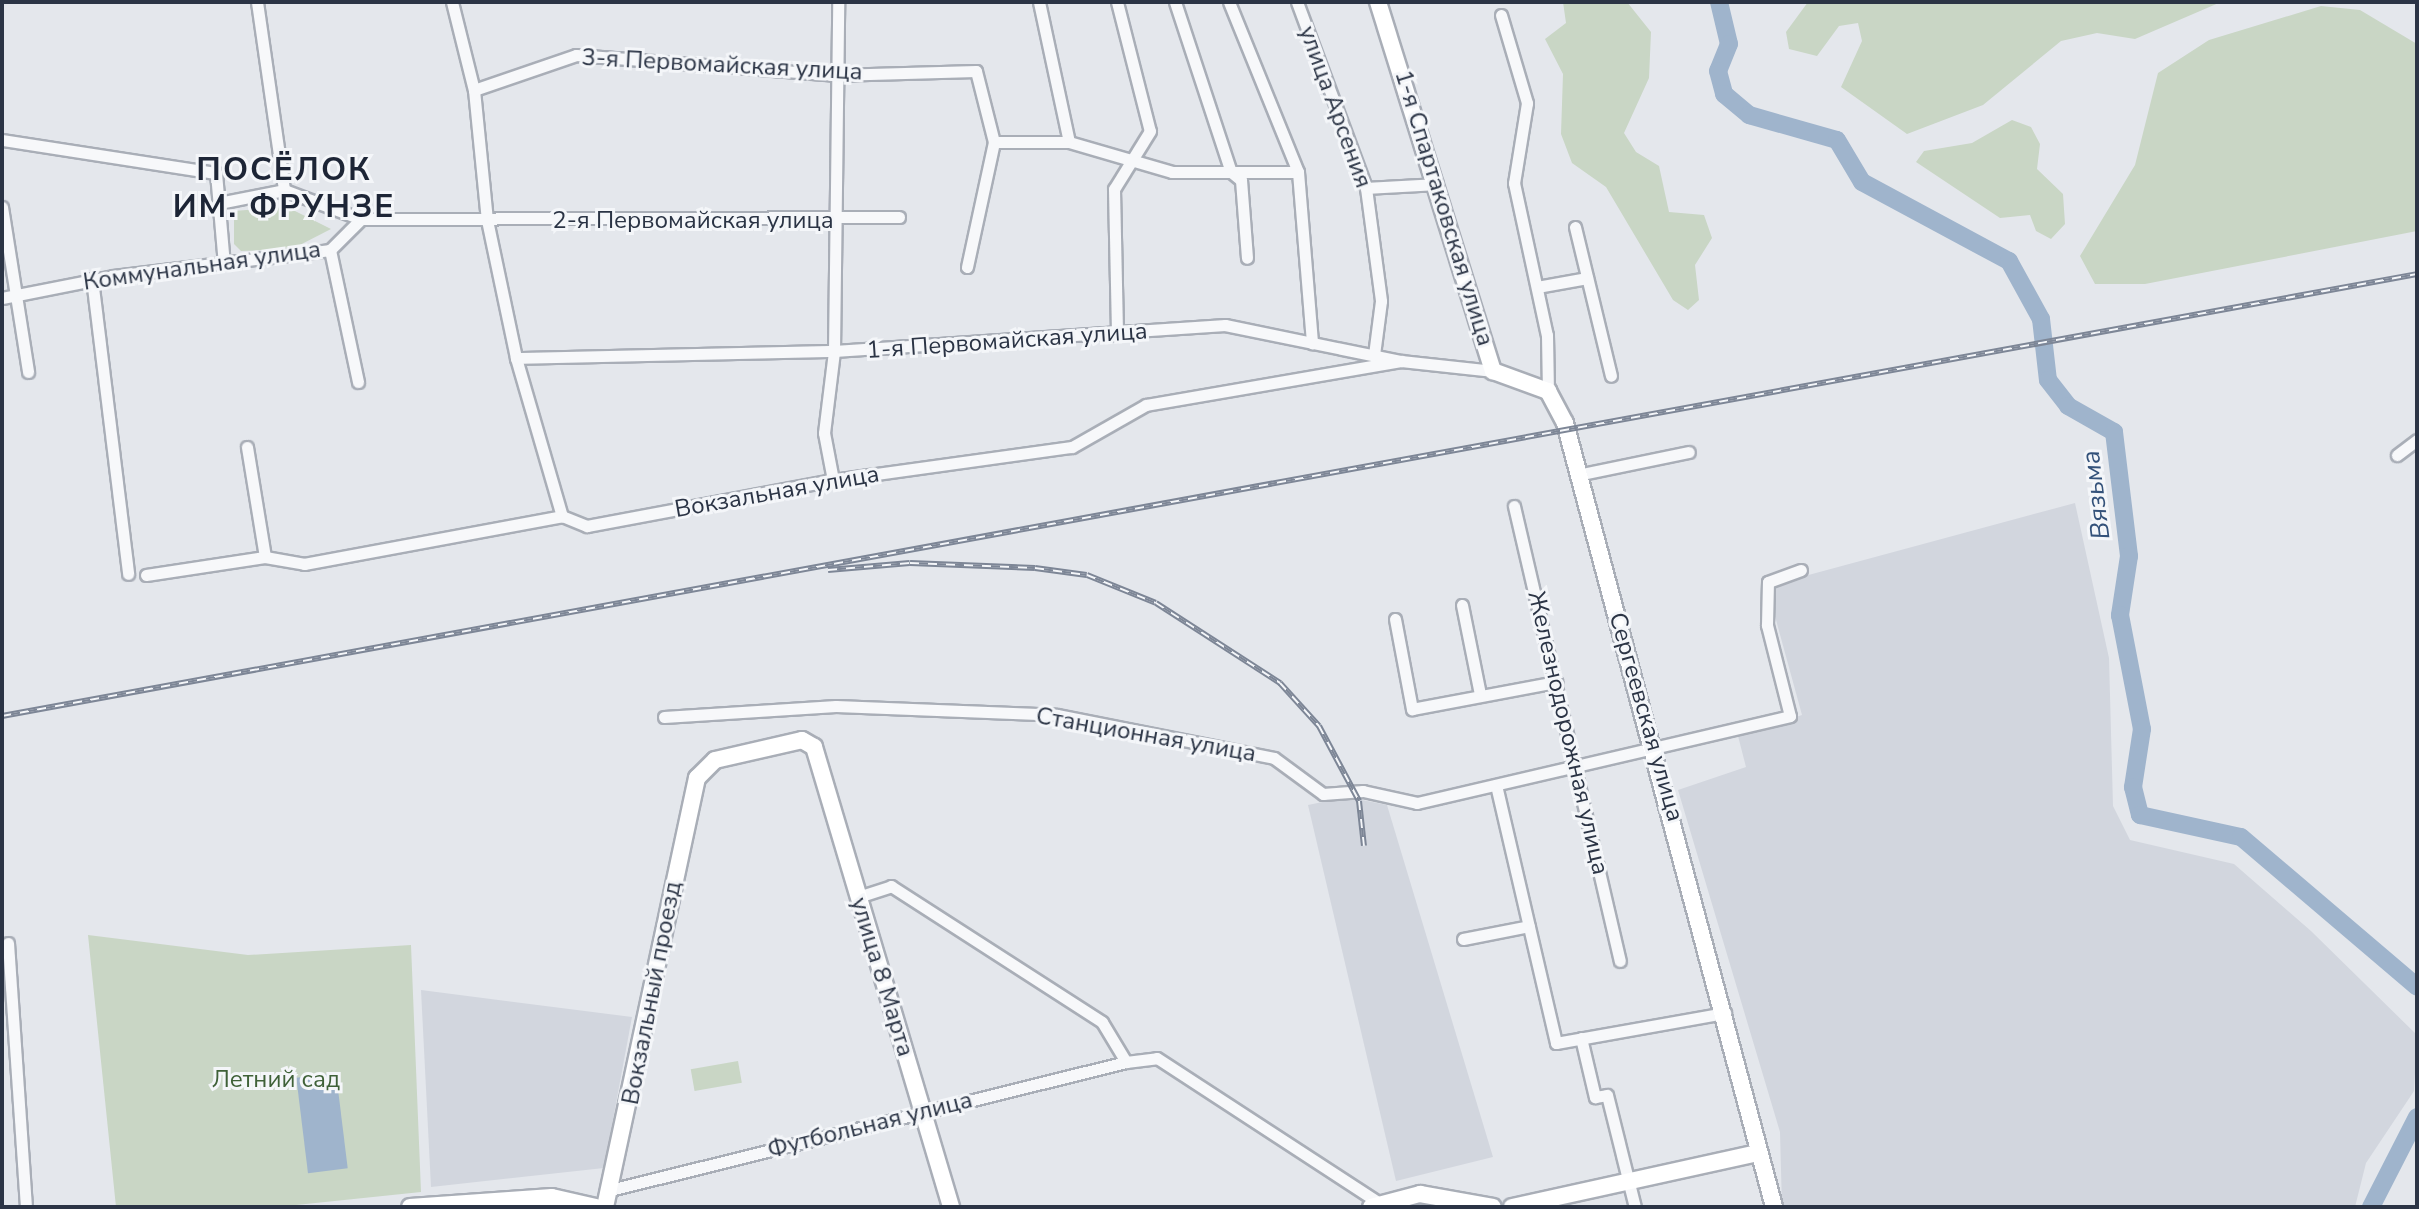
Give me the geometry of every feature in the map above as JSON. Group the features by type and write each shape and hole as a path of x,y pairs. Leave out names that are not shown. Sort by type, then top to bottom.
{"street":[{"path":"257,2 284,190"},
{"path":"452,2 474,90 487,220 516,358 562,516"},
{"path":"833,480 824,433 834,351 834,75 838,2"},
{"path":"1039,2 1069,142"},
{"path":"1117,2 1150,131 1136,163 1122,170 1114,189 1117,335"},
{"path":"1175,2 1231,172 1241,180 1247,258"},
{"path":"1229,2 1298,172 1312,343"},
{"name":"улица Арсения","path":"1297,2 1366,188 1381,301 1374,355"},
{"name":"1-я Спартаковская улица","path":"1378,2 1493,371 1548,391"},
{"path":"1501,15 1527,103 1514,183 1537,287 1548,391"},
{"name":"3-я Первомайская улица","path":"474,90 576,55 834,75 976,71 994,142"},
{"path":"2,140 216,173 224,202 224,264"},
{"path":"967,267 994,142 1069,142 1172,172 1298,172"},
{"path":"1366,188 1437,184"},
{"path":"224,202 284,190 361,219 487,220"},
{"path":"2,207 28,372"},
{"name":"2-я Первомайская улица","path":"487,220 834,221 899,217"},
{"name":"Коммунальная улица","path":"2,298 92,279 330,250 361,219"},
{"path":"1575,227 1611,376"},
{"path":"330,250 358,382"},
{"path":"1537,287 1587,278"},
{"path":"92,279 128,574"},
{"name":"1-я Первомайская улица","path":"516,358 834,351 1117,335 1225,325 1401,361 1493,371"},
{"name":"Вокзальная улица","path":"146,575 265,557 304,564 562,516 587,526 833,480 1072,447 1146,405 1401,361"},
{"name":"Сергеевская улица","path":"1548,391 1565,423 1577,475 1656,747 1725,1013 1757,1153 1774,1207"},
{"path":"2397,455 2417,440"},
{"path":"247,447 265,557"},
{"path":"1577,475 1689,452"},
{"name":"Железнодорожная улица","path":"1514,506 1620,961"},
{"name":"Станционная улица","path":"664,717 836,706 1057,715 1274,758 1323,794 1363,791 1417,803 1790,716 1767,625 1768,582 1801,570"},
{"path":"1462,605 1480,694"},
{"path":"1395,619 1412,709 1556,682"},
{"name":"улица 8 Марта","path":"697,778 715,760 802,740 814,747 951,1207"},
{"name":"Вокзальный проезд","path":"605,1207 614,1189 697,778"},
{"path":"1496,785 1556,1043 1725,1013"},
{"path":"858,897 891,886 1102,1022 1126,1062"},
{"path":"1463,939 1529,926"},
{"path":"8,943 26,1207"},
{"path":"1581,1038 1595,1097 1607,1095 1635,1207"},
{"name":"Футбольная улица","path":"614,1189 1126,1062 1157,1058 1376,1206"},
{"path":"1512,1207 1757,1153"},
{"path":"1376,1206 1420,1194 1493,1207"},
{"path":"410,1207 552,1197 596,1207"}],"shaded area":[{"path":"2075,503 2109,658 2113,806 2130,840 2234,864 2311,931 2417,1035 2414,1091 2366,1163 2355,1207 1782,1207 1780,1132 1678,790 1746,767 1738,736 1802,715 1770,598 1775,584"},
{"path":"1347,797 1387,805 1493,1157 1396,1181 1308,805"},
{"path":"421,990 632,1017 604,1168 431,1187"}],"green space":[{"path":"1563,2 1627,2 1651,32 1649,78 1624,133 1636,152 1659,166 1669,212 1704,215 1712,238 1695,265 1699,300 1688,310 1673,300 1606,187 1572,163 1561,134 1563,74 1545,39 1566,23"},
{"path":"1808,2 2221,2 2135,39 2097,33 2061,41 1983,105 1907,134 1841,87 1862,41 1858,23 1839,26 1817,56 1789,49 1786,32"},
{"path":"2321,6 2360,10 2417,44 2417,231 2145,284 2095,284 2080,256 2135,165 2158,73 2209,40"},
{"path":"2012,120 2031,127 2040,144 2037,169 2063,194 2065,224 2051,239 2036,231 2030,215 2000,218 1916,162 1924,151 1972,143"},
{"path":"287,207 331,229 292,249 241,251 234,244 234,211"},
{"name":"Летний сад","path":"88,935 248,955 411,945 421,1192 277,1207 116,1207"},
{"path":"738,1061 742,1083 695,1091 691,1069"}],"water":[{"path":"336,1073 348,1168 308,1173 296,1078"}],"waterway":[{"name":"Вязьма","path":"1719,2 1729,44 1718,71 1724,94 1749,115 1837,140 1862,182 2009,261 2041,319 2048,380 2068,406 2114,432 2129,556 2120,615 2142,729 2133,787 2140,815 2241,837 2417,987"},
{"name":"Вязьма","path":"2371,1207 2417,1117"}],"railway":[{"path":"2,716 2417,274"},
{"path":"828,570 910,563 1035,568 1087,575 1156,603 1280,683 1319,726 1359,801 1364,846"}],"district":[{"name":"ПОСЁЛОК ИМ. ФРУНЗЕ","path":"284,190"}]}
